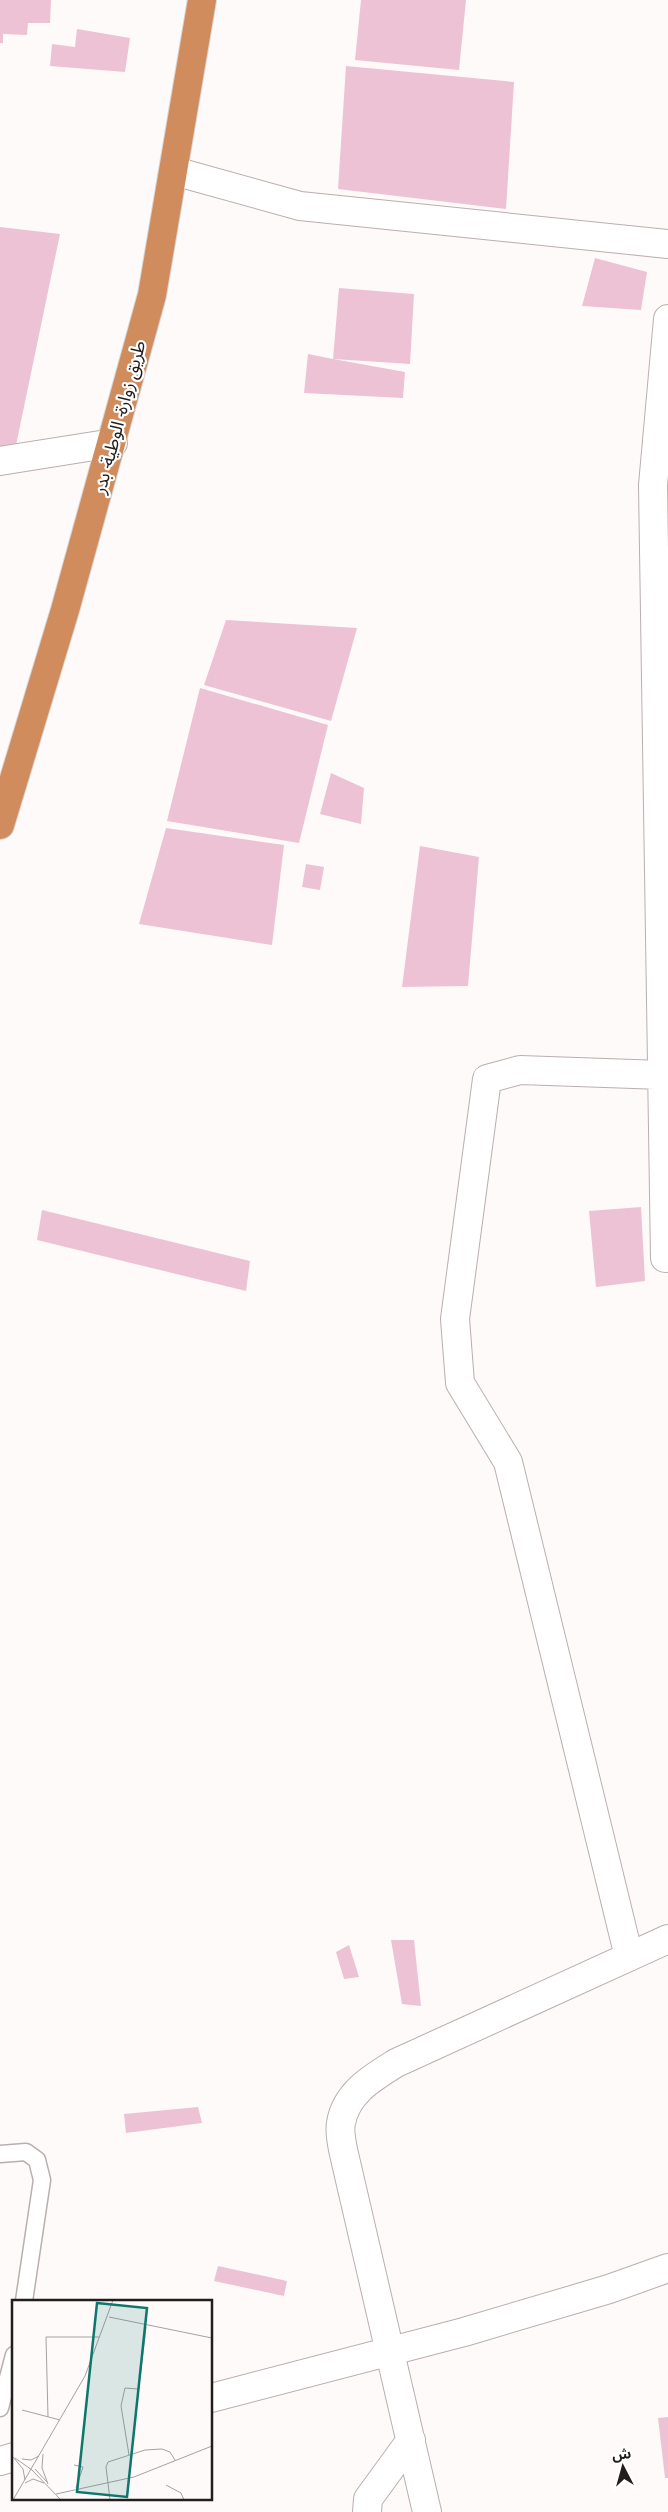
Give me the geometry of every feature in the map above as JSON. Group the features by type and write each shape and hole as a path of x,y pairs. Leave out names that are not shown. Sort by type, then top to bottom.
{"highway":[{"name":"طريق زوارة- الوطية- بدر","path":"0,825 113,443 152,295 202,0"}],"street":[{"path":"174,171 300,206 668,244"},
{"path":"665,1258 653,485 668,319"},
{"path":"0,461 113,443"},
{"path":"630,1956 508,1462 460,1383 455,1320 487,1079 520,1070 662,1075"},
{"path":"427,2512 344,2154 340,2125 347,2102 367,2081 396,2063 668,1939"},
{"path":"212,2398 390,2352 600,2292 668,2268"},
{"path":"367,2512 368,2499 411,2440"}],"lane":[{"path":"0,2154 26,2152 37,2160 42,2180 24,2300"},
{"path":"0,2408 12,2363"}],"building":[{"path":"0,0 51,0 50,23 28,23 27,35 3,34 3,43 0,43"},
{"path":"361,0 466,0 459,70 355,60"},
{"path":"77,29 130,38 125,72 50,66 52,44 75,47"},
{"path":"346,66 514,82 506,209 338,189"},
{"path":"0,227 60,234 15,450 0,449"},
{"path":"595,258 647,272 641,310 582,306"},
{"path":"339,288 414,294 410,364 333,359"},
{"path":"308,354 405,372 403,398 304,393"},
{"path":"226,620 357,628 331,721 204,685"},
{"path":"200,688 328,725 299,843 167,821"},
{"path":"331,773 364,788 361,824 320,814"},
{"path":"166,828 284,845 272,945 139,924"},
{"path":"420,846 479,857 468,986 402,987"},
{"path":"306,864 324,867 320,890 302,887"},
{"path":"641,1207 645,1281 596,1287 589,1211"},
{"path":"42,1210 250,1261 246,1291 37,1240"},
{"path":"391,1940 414,1940 421,2006 402,2004"},
{"path":"349,1945 359,1977 344,1979 336,1952"},
{"path":"198,2107 202,2123 126,2133 124,2114"},
{"path":"218,2266 287,2281 284,2296 214,2281"},
{"path":"668,2417 668,2478 665,2478 658,2418"}]}
